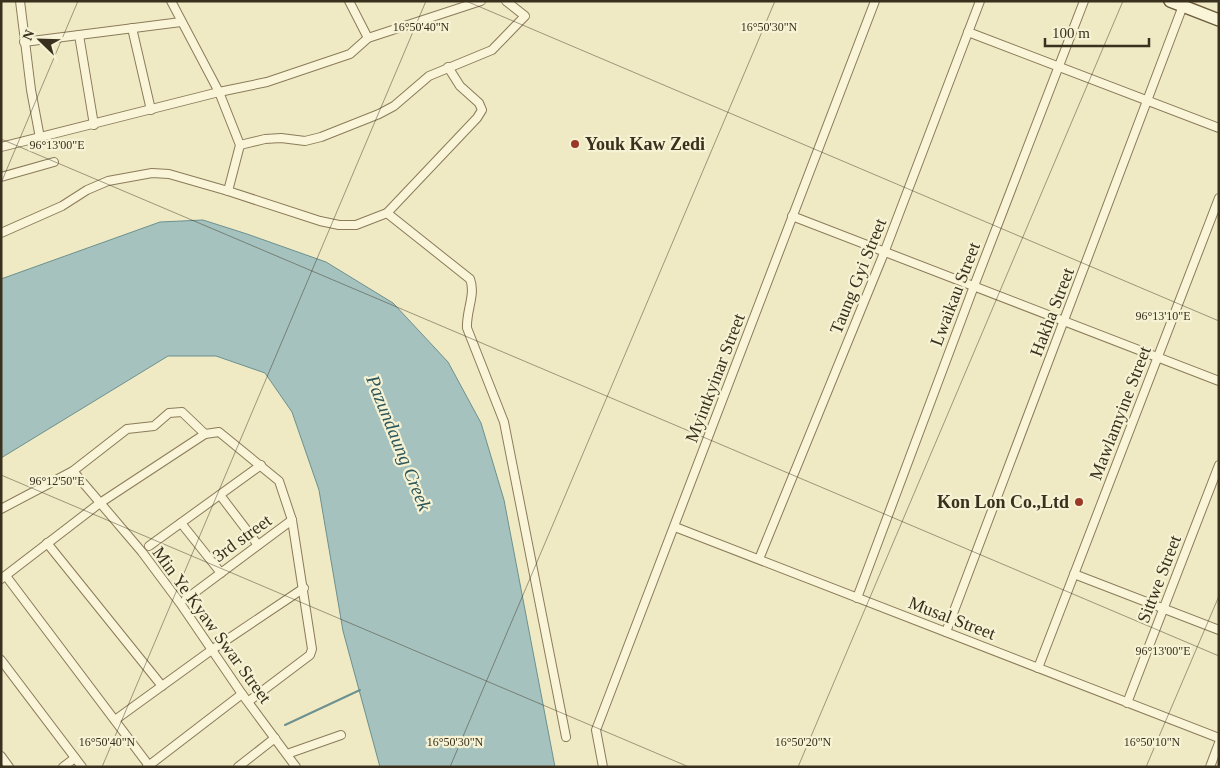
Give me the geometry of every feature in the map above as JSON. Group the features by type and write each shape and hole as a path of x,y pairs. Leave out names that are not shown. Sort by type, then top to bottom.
{"street":[{"path":"20,1 31,90 40,138"},
{"path":"171,1 219,92 240,145 228,191"},
{"path":"349,1 368,38"},
{"path":"1,147 219,92 267,82 350,54 368,38 481,1"},
{"path":"240,145 265,139 281,138 305,141 320,137 394,106 429,76 492,50 525,16 506,1"},
{"name":"Myintkyinar Street","path":"603,767 596,730 875,1"},
{"name":"Taung Gyi Street","path":"759,560 884,253 980,1"},
{"name":"Lwaikau Street","path":"857,598 974,286 1084,1"},
{"path":"1170,1 1184,4 1219,20"},
{"name":"Hakha Street","path":"946,632 1184,4"},
{"path":"24,42 181,22"},
{"path":"132,28 151,110"},
{"path":"968,32 1219,128"},
{"path":"79,35 94,125"},
{"path":"1,233 62,206 87,190 108,181 152,174 169,174 320,221 339,225 356,224 387,213 477,118 482,110 479,104 460,86 448,67"},
{"path":"1,177 54,162"},
{"name":"Mawlamyine Street","path":"1038,668 1219,198"},
{"path":"387,213 470,279 473,287 466,318 467,328 504,422 566,737"},
{"path":"792,216 1219,381"},
{"path":"1,509 73,471 127,429 154,426 169,413 184,413 205,434"},
{"path":"242,694 148,766 115,720 3,578 100,503 205,434 219,432 279,480 292,520 304,588 312,652 249,701"},
{"path":"149,546 261,465"},
{"name":"Sittwe Street","path":"1127,702 1219,465"},
{"name":"Min Ye Kyaw Swar Street","path":"73,471 142,552 180,602 242,694 296,767"},
{"path":"220,495 258,545"},
{"name":"3rd street","path":"186,598 292,520"},
{"path":"181,523 220,573"},
{"name":"Musal Street","path":"675,527 1219,738"},
{"path":"47,543 162,686"},
{"path":"1074,574 1219,630"},
{"path":"115,720 212,649 304,588"},
{"path":"1,660 82,767"},
{"path":"287,754 341,735"},
{"path":"238,767 275,738"},
{"path":"1210,767 1219,743"},
{"path":"1,756 9,767"},
{"path":"63,767 75,758"}],"water":[{"name":"Pazundaung Creek","path":"203,220 326,262 393,303 448,362 481,423 504,500 555,767 380,767 343,631 319,490 292,412 265,373 216,356 168,356 1,458 1,279 160,222"}],"waterway":[{"path":"285,725 360,690"}],"place":[{"name":"Youk Kaw Zedi","path":"575,144"},
{"name":"Kon Lon Co.,Ltd","path":"1079,502"}]}
